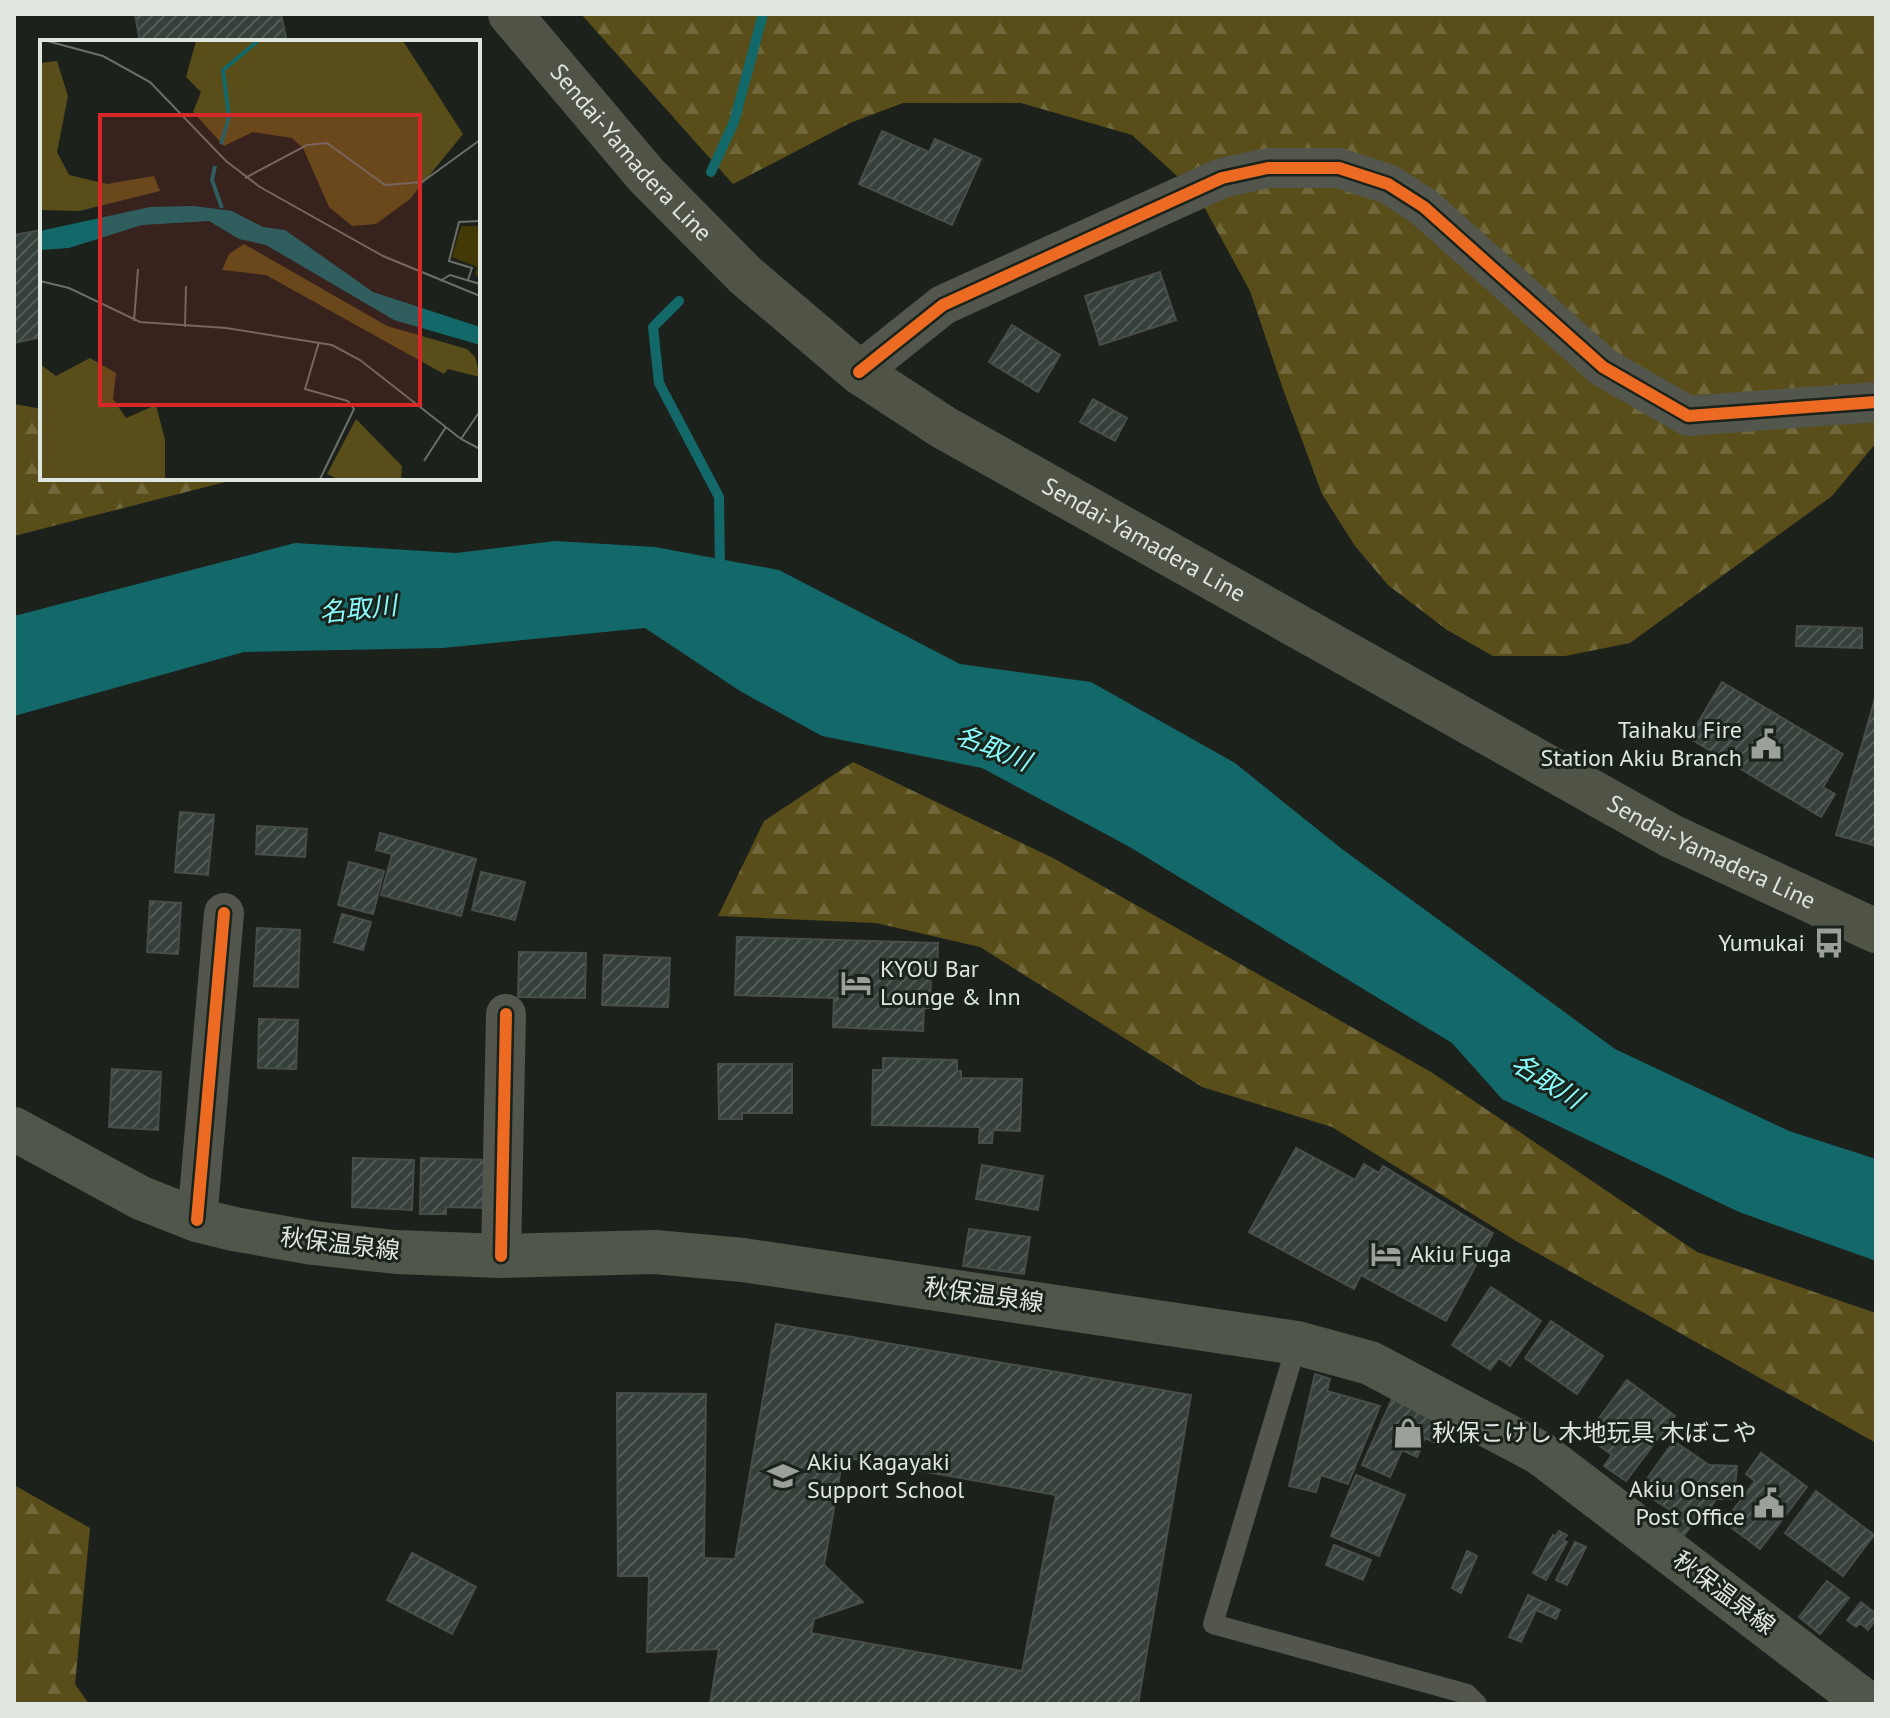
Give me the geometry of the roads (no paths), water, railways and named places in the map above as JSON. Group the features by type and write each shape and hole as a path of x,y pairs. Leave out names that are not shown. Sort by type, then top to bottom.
{"main road":[{"name":"Sendai-Yamadera Line","path":"510,14 646,175 745,275 859,372 985,451 1671,836 1876,931"},
{"name":"秋保温泉線","path":"14,1129 141,1198 197,1220 313,1243 396,1252 501,1256 655,1252 743,1260 1297,1343 1370,1363 1540,1453 1868,1704"}],"street":[{"path":"859,372 943,305 1222,178 1268,168 1339,168 1388,184 1424,207 1603,367 1688,416 1876,402"},
{"path":"197,1220 224,913"},
{"path":"501,1256 506,1014"}],"lane":[{"path":"1297,1343 1213,1624 1467,1694 1477,1704"}],"water":[{"name":"名取川","path":"555,541 655,547 779,570 960,664 1091,682 1235,763 1342,849 1615,1049 1789,1131 1876,1159 1876,1261 1739,1212 1502,1099 1452,1043 1128,846 982,768 822,736 740,691 645,628 443,648 244,652 14,716 14,616 295,543 456,553"}],"waterway":[{"path":"711,172 734,122 763,14"},
{"path":"679,301 653,327 659,383 719,497 720,569"}],"place":[{"name":"Taihaku Fire Station Akiu Branch","path":"1766,744"},
{"name":"Yumukai","path":"1829,943"},
{"name":"KYOU Bar Lounge & Inn","path":"856,983"},
{"name":"Akiu Fuga","path":"1386,1254"},
{"name":"秋保こけし 木地玩具 木ぼこや","path":"1408,1433"},
{"name":"Akiu Kagayaki Support School","path":"783,1476"},
{"name":"Akiu Onsen Post Office","path":"1769,1503"}]}
